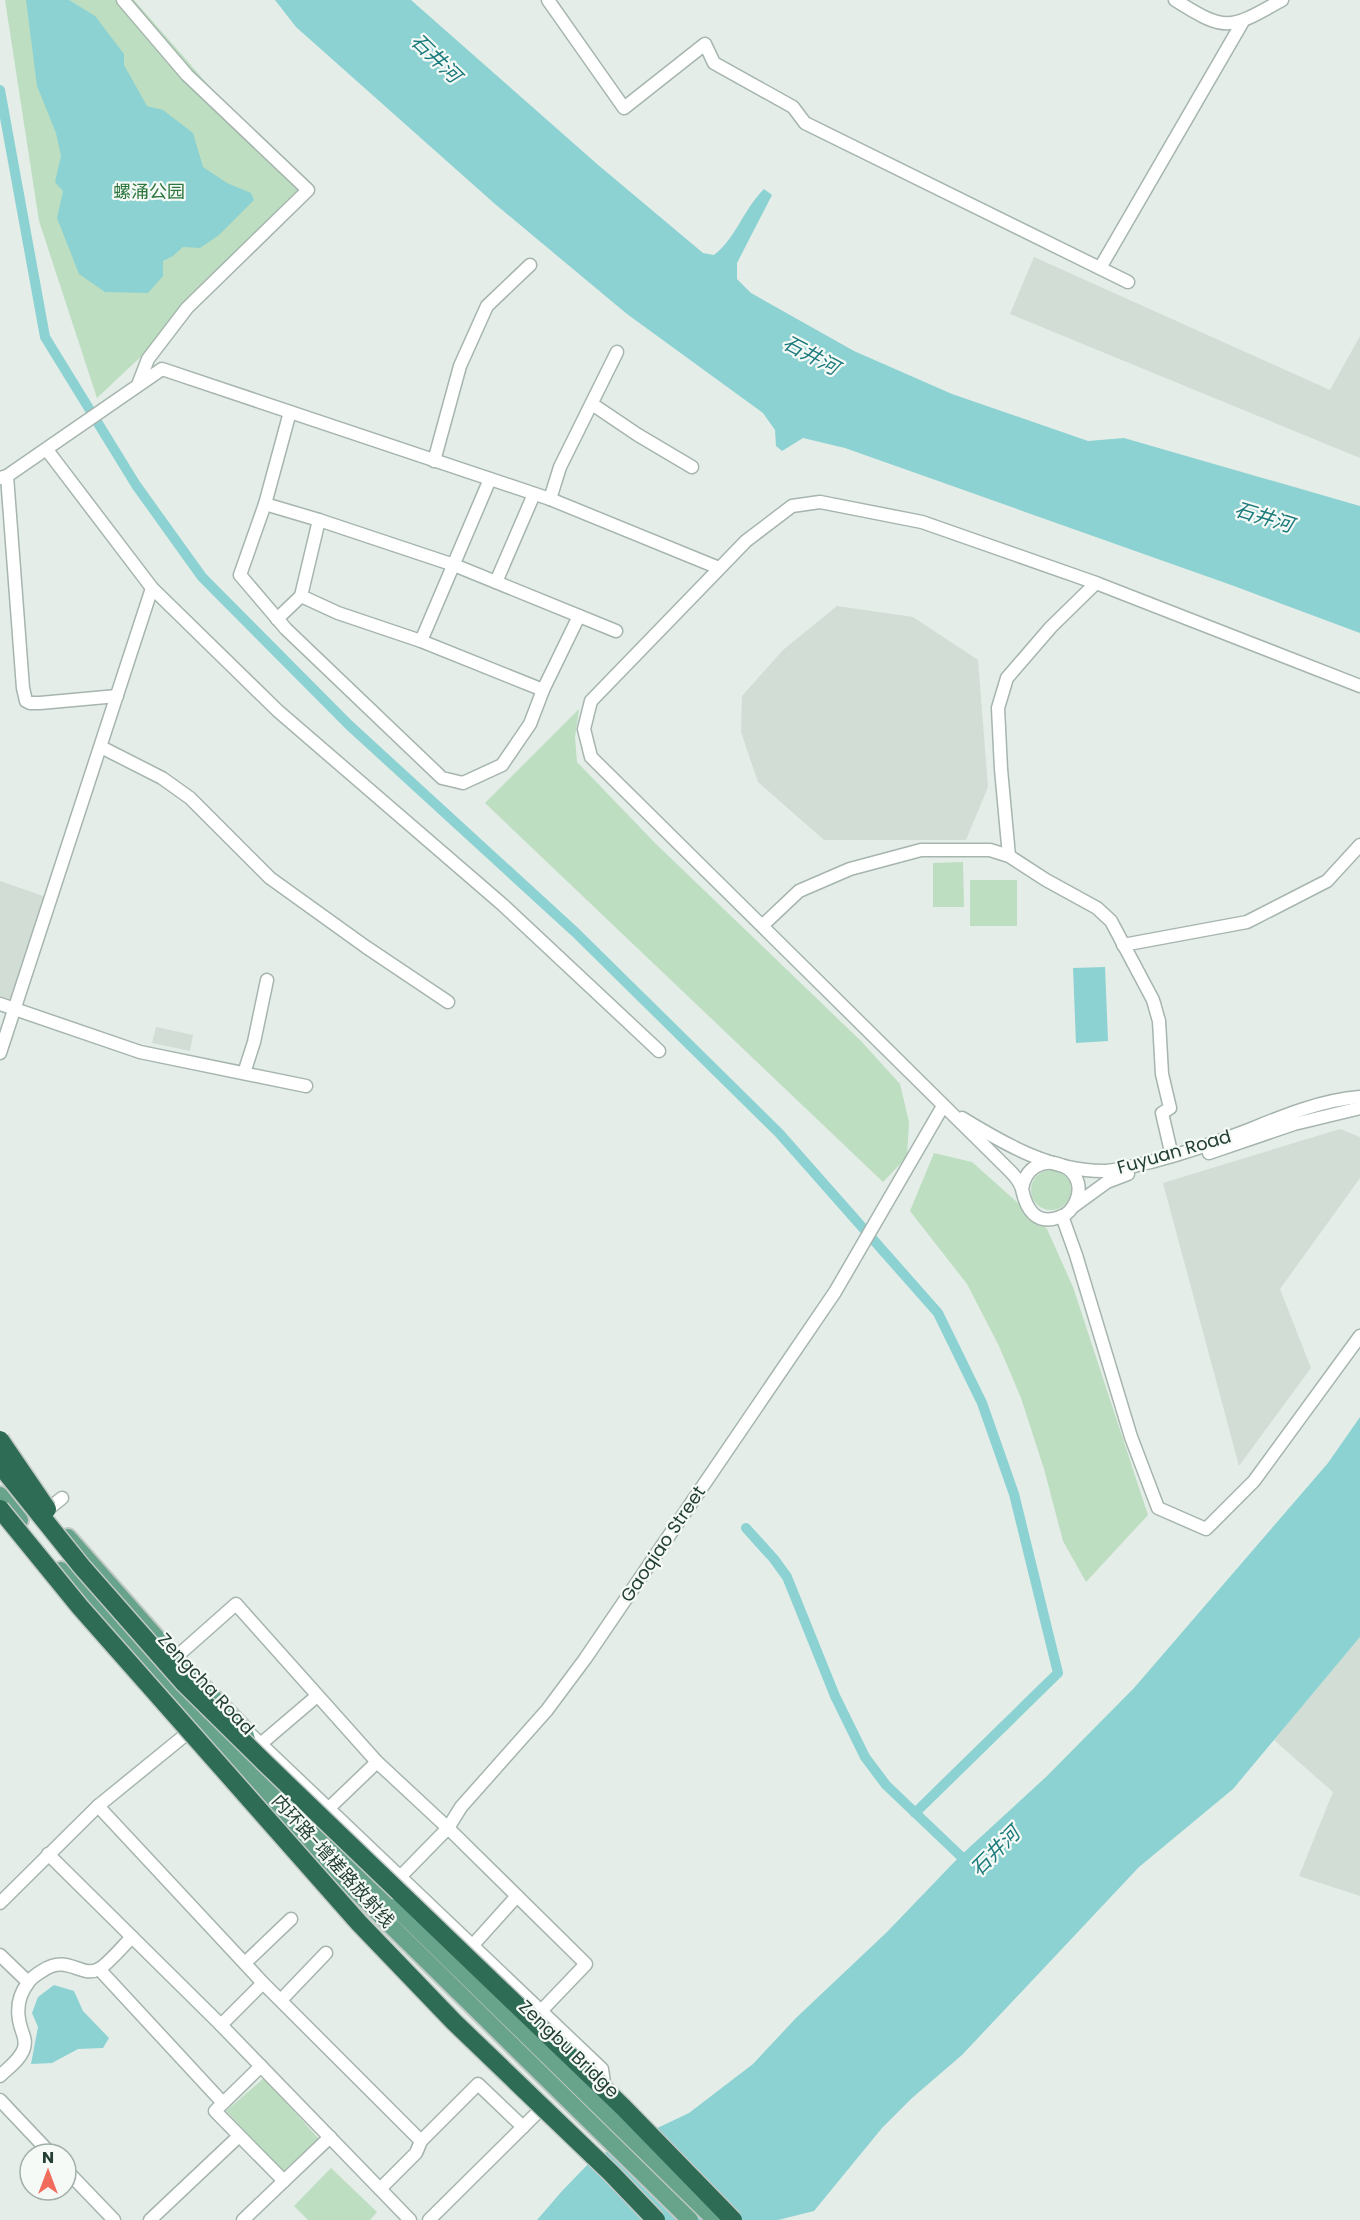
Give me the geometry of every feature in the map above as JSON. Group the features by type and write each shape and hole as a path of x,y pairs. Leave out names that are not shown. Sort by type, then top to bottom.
{"highway":[{"path":"0,1440 44,1503 82,1567"},
{"path":"0,1465 82,1567"},
{"name":"内环路-增槎路放射线","path":"0,1509 81,1607 359,1923 465,2033 612,2173 656,2220"},
{"name":"内环路-增槎路放射线","path":"82,1567 217,1716 623,2107 733,2220"}],"main road":[{"path":"0,1450 40,1515 244,1729 254,1754"},
{"name":"Zengcha Road","path":"0,1478 40,1515 82,1579 177,1685 254,1754 296,1812 388,1912"},
{"name":"Zengcha Road","path":"0,1495 61,1570 151,1673 326,1863 388,1912"},
{"path":"0,1522 64,1600 281,1846 326,1863"},
{"path":"61,1570 64,1600"},
{"path":"118,1660 151,1673"},
{"path":"177,1685 206,1691"},
{"name":"Zengbu Bridge","path":"388,1912 690,2220"},
{"name":"Zengbu Bridge","path":"388,1912 715,2220"}],"street":[{"path":"123,0 187,75 308,190 188,308 148,359 137,386"},
{"path":"548,0 624,108 705,44 714,63 793,107 805,123 1128,282"},
{"path":"1175,0 1205,19 1226,24 1242,23 1282,0"},
{"path":"1100,268 1242,23"},
{"path":"434,460 460,366 488,306 530,265"},
{"path":"550,499 560,467 617,352"},
{"path":"117,696 40,703 26,701 4,477 47,450 162,369 550,499 719,568"},
{"path":"592,404 692,467"},
{"path":"290,412 265,504 240,575 277,619 442,778 463,783 502,765 530,724 543,690 579,616"},
{"path":"47,450 152,588 278,711 503,905 659,1051"},
{"path":"421,641 490,479"},
{"path":"496,582 534,494"},
{"path":"1022,1189 1027,1174 1035,1167 1044,1163 1056,1163 1066,1167 1077,1181 1078,1192 1073,1208 1062,1216 1050,1219 1035,1215 1025,1204 1022,1189 1009,1170 591,757 584,729 591,701 746,541 792,506 820,502 922,522 1096,584 1360,686"},
{"path":"265,504 454,564 616,631"},
{"path":"277,619 301,596 319,520"},
{"path":"1009,856 998,708 1008,678 1050,627 1096,584"},
{"path":"0,1053 152,588"},
{"path":"301,596 338,613 421,641 543,690"},
{"path":"101,747 162,778 189,798 270,878 448,1002"},
{"path":"1123,945 1247,922 1328,881 1360,845"},
{"path":"763,925 799,891 850,869 921,850 990,850 1009,856 1046,880 1097,908 1111,921 1153,1000 1159,1021 1162,1074 1170,1108 1162,1113 1172,1156"},
{"path":"244,1073 254,1042 267,980"},
{"path":"0,1004 140,1052 306,1086"},
{"path":"1309,1113 1360,1097"},
{"name":"Fuyuan Road","path":"943,1106 1008,1146 1056,1163 1108,1171 1172,1156 1309,1113"},
{"name":"Gaoqiao Street","path":"400,1877 448,1828 462,1807 572,1678 824,1309 943,1106"},
{"path":"1309,1113 1360,1108"},
{"name":"Fuyuan Road","path":"1073,1208 1099,1187 1118,1177 1203,1155 1309,1113"},
{"path":"1062,1216 1131,1437 1158,1508 1206,1529 1254,1480 1360,1335"},
{"path":"40,1515 62,1498"},
{"path":"175,1658 236,1604 377,1762 448,1828 586,1964 541,2012 541,2038 526,2063 516,2069 493,2071"},
{"path":"281,1846 365,1940 493,2071 548,2122 568,2116 586,2106 598,2094 604,2083 602,2070 328,1809 254,1754 317,1696"},
{"path":"0,1903 99,1806 198,1724"},
{"path":"328,1809 377,1762"},
{"path":"99,1806 263,1983 421,2141"},
{"path":"48,1854 221,2025 410,2220"},
{"path":"472,1946 517,1896"},
{"path":"245,1964 291,1919"},
{"path":"0,2076 21,2055 24,2048 26,2040 18,2013 21,1994 28,1982 49,1966 59,1963 89,1971 99,1969 132,1937"},
{"path":"281,2000 326,1953"},
{"path":"0,1955 28,1982"},
{"path":"99,1969 223,2103"},
{"path":"221,2025 263,1983"},
{"path":"470,2047 522,1994"},
{"path":"261,2066 215,2111 284,2181"},
{"path":"381,2189 416,2153 421,2141 478,2084 523,2127"},
{"path":"0,2100 40,2142"},
{"path":"429,2220 538,2112"},
{"path":"150,2220 239,2136"},
{"path":"243,2220 330,2137"},
{"path":"78,2182 114,2220"}],"shaded area":[{"path":"1034,257 1330,390 1360,336 1360,458 1010,314"},
{"path":"837,606 913,617 978,660 988,787 966,840 824,840 758,782 741,732 742,696 783,650"},
{"path":"0,881 46,897 12,1002 0,998"},
{"path":"156,1027 193,1035 190,1051 152,1043"},
{"path":"1340,1129 1360,1137 1360,1178 1280,1289 1311,1368 1239,1466 1163,1183"},
{"path":"1360,1637 1360,1896 1299,1876 1333,1792 1274,1740"}],"green space":[{"name":"螺涌公园","path":"5,0 134,0 308,199 97,398 39,221"},
{"path":"579,709 575,737 577,762 656,844 861,1041 900,1084 909,1122 907,1157 883,1182 485,803"},
{"path":"963,862 964,907 933,907 933,863"},
{"path":"970,880 1017,880 1017,926 970,926"},
{"path":"934,1153 972,1162 1047,1229 1073,1287 1148,1515 1086,1582 1063,1541 1044,1469 1021,1398 999,1346 967,1284 910,1211"},
{"path":"1051,1170 1065,1176 1071,1190 1065,1204 1051,1210 1037,1204 1031,1190 1037,1176"},
{"path":"264,2078 319,2139 283,2171 226,2111"},
{"path":"331,2168 377,2212 370,2220 308,2220 294,2206"}],"water":[{"path":"26,0 69,0 95,16 124,54 124,65 147,106 163,110 193,133 203,167 227,183 251,193 254,200 219,235 200,248 183,247 163,261 163,276 148,293 105,292 79,274 57,218 63,191 55,182 61,156 56,133 37,86"},
{"name":"石井河","path":"275,0 411,0 597,164 703,253 714,255 722,248 764,189 772,195 737,263 737,279 751,293 854,351 952,394 1088,441 1124,438 1360,506 1360,633 845,448 803,438 782,451 776,446 775,430 763,413 627,314 495,204 296,27"},
{"path":"1105,967 1108,1041 1076,1043 1073,968"},
{"name":"石井河","path":"1360,1417 1360,1637 1233,1789 1139,1867 962,2055 912,2098 882,2128 814,2211 778,2220 537,2220 594,2158 689,2113 753,2064 796,2018 887,1932 960,1856 1047,1776 1134,1688 1328,1463"},
{"path":"54,1985 74,1991 83,2011 109,2038 103,2048 78,2049 52,2063 31,2064 38,2027 32,2013 38,1997"}],"waterway":[{"path":"0,90 45,337 136,485 202,577 349,725 575,932 779,1133 938,1313 982,1403 1014,1494 1058,1673 915,1813"},
{"name":"石井河","path":"746,1528 787,1577 835,1696 865,1757 886,1785 970,1865"}]}
